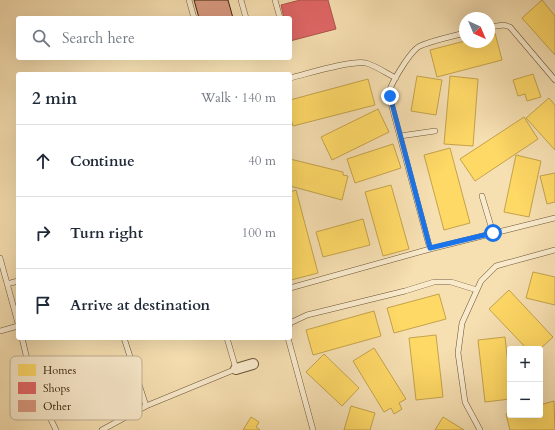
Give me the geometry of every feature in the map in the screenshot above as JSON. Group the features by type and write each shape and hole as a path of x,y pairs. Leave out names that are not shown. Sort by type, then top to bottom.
{"street":[{"path":"236,369 253,364"}],"lane":[{"path":"189,0 193,16"},
{"path":"241,0 245,16"},
{"path":"275,0 279,16"},
{"path":"495,26 504,25 510,27 554,78"},
{"path":"430,248 400,136 390,96 390,89 412,52 419,46 459,35"},
{"path":"292,78 351,64 365,63 396,78"},
{"path":"400,136 435,131"},
{"path":"482,196 493,233"},
{"path":"292,287 430,248 555,218"},
{"path":"480,430 465,402 458,353 462,323 481,282 496,266 555,250"},
{"path":"0,258 16,316"},
{"path":"7,284 16,282"},
{"path":"292,322 307,315 405,291 434,282 451,282 477,290"},
{"path":"0,331 16,327"},
{"path":"22,340 26,356"},
{"path":"125,340 130,356"},
{"path":"142,408 236,369 228,340"},
{"path":"289,340 313,430"},
{"path":"142,394 146,406"},
{"path":"51,420 56,430"},
{"path":"102,430 120,420"}],"building: Homes":[{"path":"542,0 555,16 555,55 522,18"},
{"path":"495,33 502,60 437,77 430,50 459,43 459,48 495,48"},
{"path":"533,74 541,97 527,101 525,94 518,96 513,80"},
{"path":"417,76 442,80 436,115 411,111"},
{"path":"450,76 478,79 473,146 444,144"},
{"path":"368,79 375,105 293,126 292,99"},
{"path":"549,98 555,105 555,150 526,118"},
{"path":"378,109 389,132 332,160 321,137"},
{"path":"524,117 538,139 475,181 460,159"},
{"path":"393,144 401,168 355,183 347,159"},
{"path":"450,148 470,223 444,230 424,155"},
{"path":"516,155 541,161 529,217 504,212"},
{"path":"292,159 343,172 343,175 348,176 342,200 292,187"},
{"path":"555,173 555,202 547,204 540,176"},
{"path":"391,185 409,249 383,256 365,192"},
{"path":"296,190 318,273 292,280 292,191"},
{"path":"363,219 370,245 323,257 316,232"},
{"path":"533,272 555,277 555,305 526,298"},
{"path":"509,290 553,337 543,346 524,346 489,309"},
{"path":"439,294 446,319 394,333 387,308"},
{"path":"374,311 381,336 313,355 306,330"},
{"path":"436,335 443,397 416,400 409,338"},
{"path":"505,337 507,356 507,399 485,402 478,340"},
{"path":"374,348 406,399 399,403 402,409 394,414 391,408 384,412 353,361"},
{"path":"324,354 359,388 342,406 306,372"},
{"path":"554,401 555,430 510,430 507,418 543,418 543,404"},
{"path":"351,406 375,413 370,430 344,430"},
{"path":"251,417 259,422 256,427 260,430 243,430"},
{"path":"443,417 464,430 435,430"}],"building: Shops":[{"path":"300,0 328,0 336,29 292,40 292,16 284,16 281,5"}],"building: Other":[{"path":"194,0 228,0 232,16 198,16"}],"route":[{"path":"390,96 430,248 493,233"}]}
